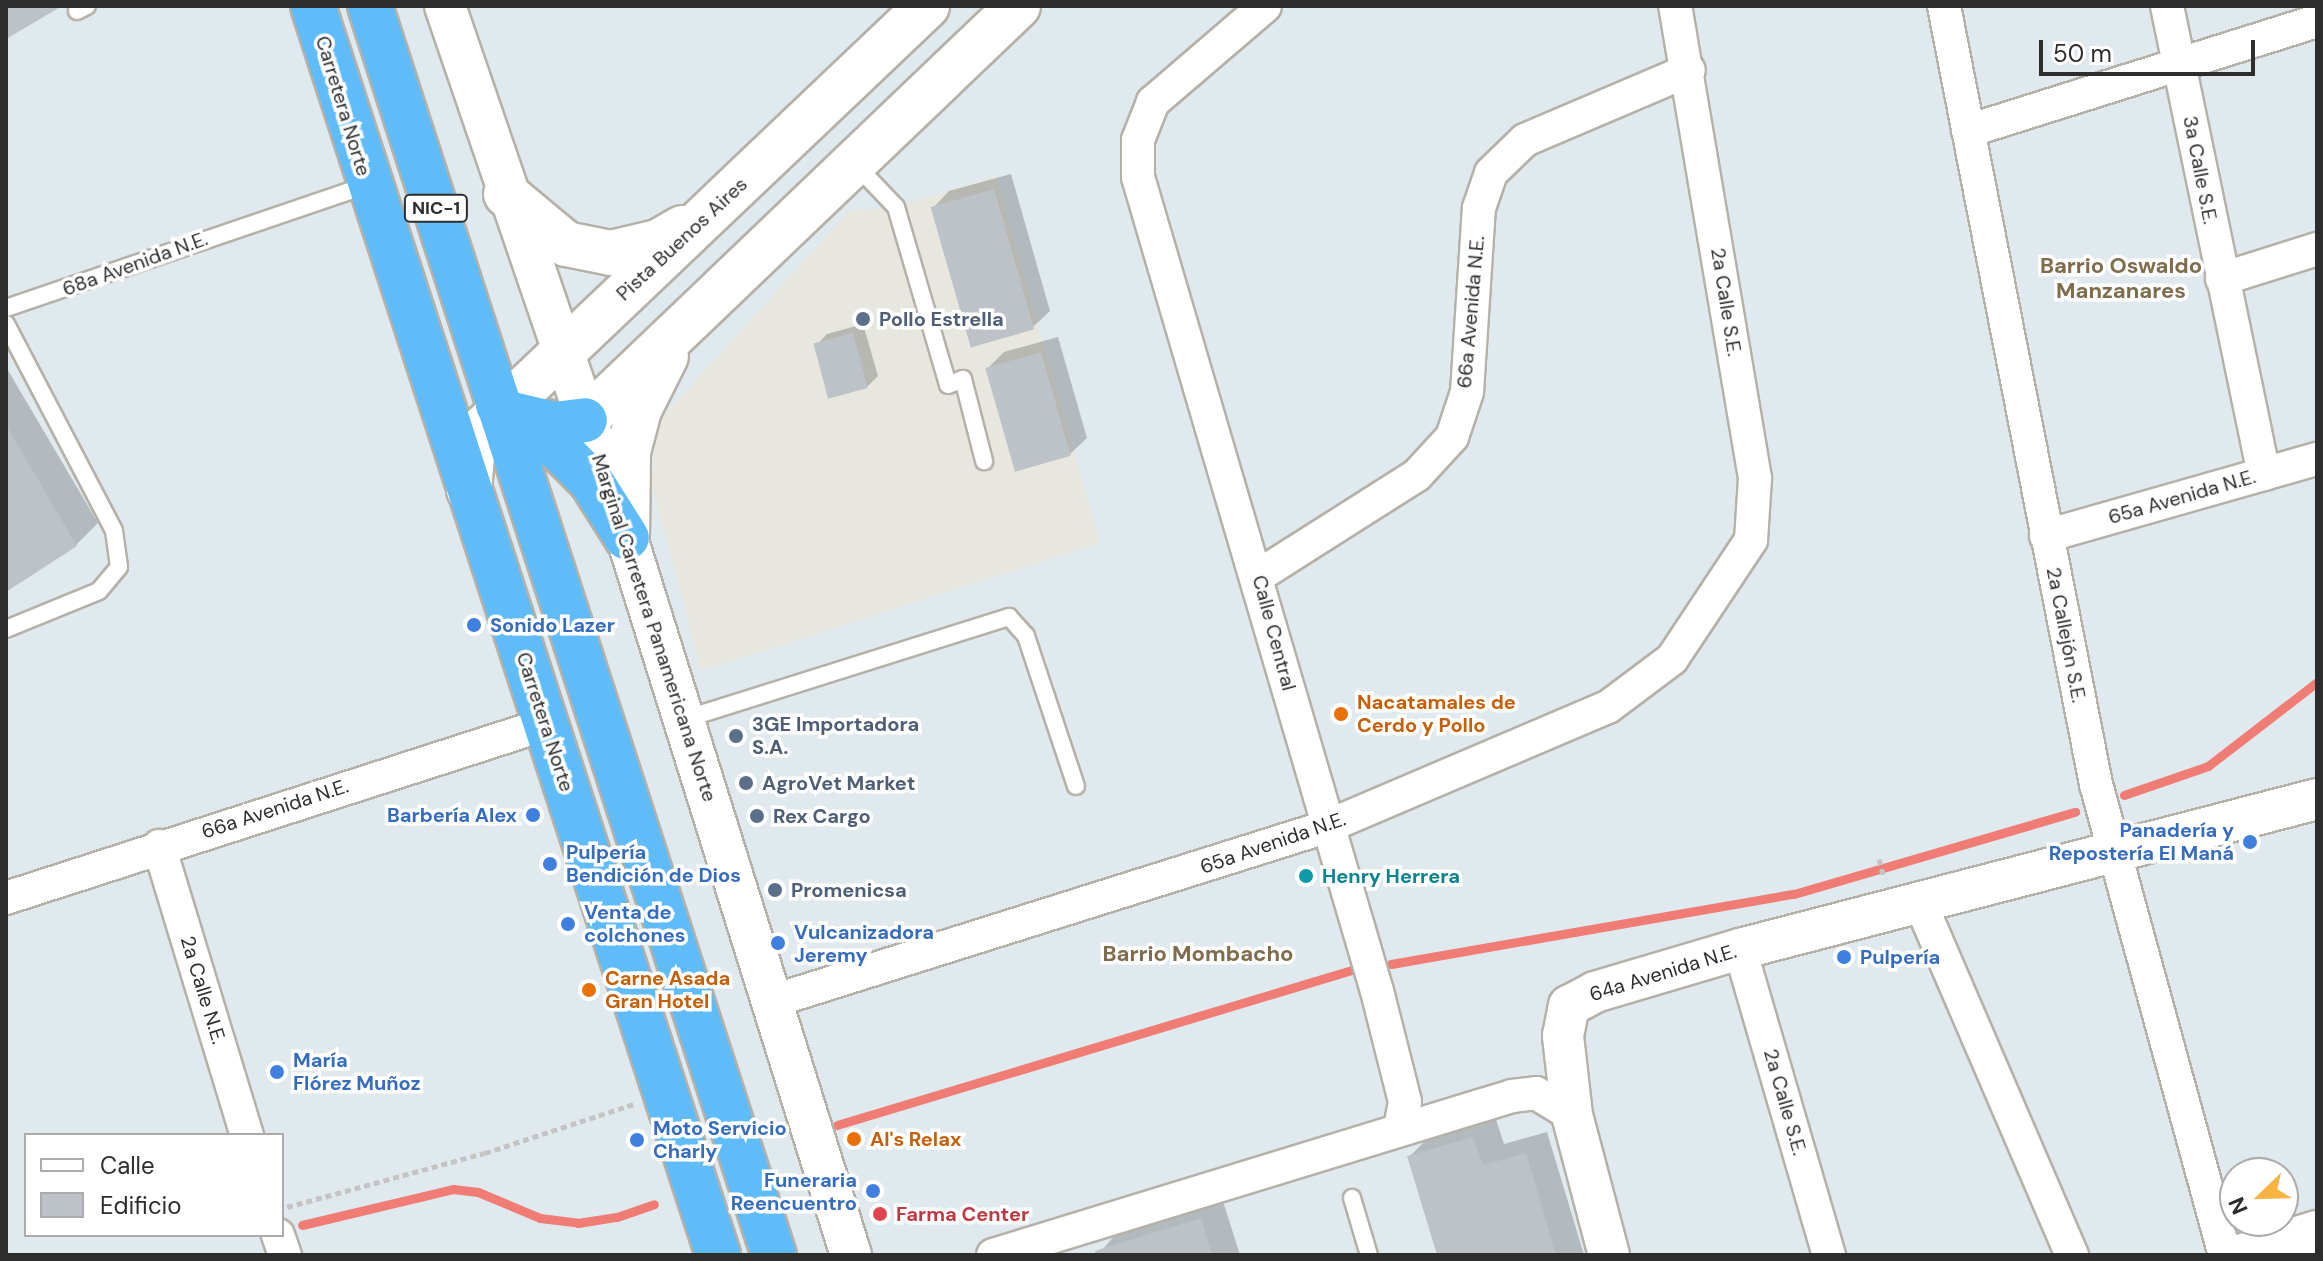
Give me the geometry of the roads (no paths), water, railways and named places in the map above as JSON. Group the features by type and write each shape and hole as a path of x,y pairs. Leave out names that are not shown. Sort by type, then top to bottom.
{"highway":[{"name":"Carretera Norte","path":"313,6 367,185 718,1255"},
{"path":"333,6 374,76 474,374 502,410 560,450 591,481 627,538"},
{"name":"NIC-1","path":"370,6 774,1255"},
{"path":"502,410 532,422 585,420"}],"main road":[{"name":"Pista Buenos Aires","path":"469,490 472,454 482,429 927,6"},
{"path":"585,420 1018,6"},
{"path":"785,141 841,175"},
{"path":"506,194 566,244 611,253 658,242 714,209"},
{"path":"627,538 628,452 639,410 689,319"}],"street":[{"name":"Marginal Carretera Panamericana Norte","path":"445,6 560,354 627,538 851,1255"},
{"name":"Calle Central","path":"1265,6 1153,102 1138,140 1138,177 1258,576 1326,827 1377,991 1405,1102 1400,1127"},
{"name":"2a Calle S.E.","path":"1675,6 1689,70 1755,478 1751,540 1720,592"},
{"name":"2a Callejón S.E.","path":"1944,6 2097,787 2225,1255"},
{"name":"3a Calle S.E.","path":"2167,6 2264,474"},
{"path":"1968,131 2317,21"},
{"name":"66a Avenida N.E.","path":"1258,576 1417,475 1452,437 1467,392 1479,208 1491,173 1525,140 1689,70"},
{"path":"2222,279 2317,249"},
{"name":"65a Avenida N.E.","path":"2046,536 2317,459"},
{"name":"65a Avenida N.E.","path":"773,1001 1326,827 1608,707 1672,659 1720,592"},
{"name":"66a Avenida N.E.","path":"6,898 159,846 546,724"},
{"name":"64a Avenida N.E.","path":"1572,1115 1563,1036 1569,1006 1595,992 1919,900 2109,836 2317,799"},
{"name":"2a Calle N.E.","path":"159,846 246,1133"},
{"path":"1919,900 2072,1255"},
{"name":"2a Calle S.E.","path":"1740,949 1829,1255"},
{"path":"993,1255 1062,1245 1400,1127 1536,1093 1572,1115 1609,1255"},
{"path":"2240,1255 2317,1231"}],"lane":[{"path":"841,175 896,207 948,385 963,379 984,461"},
{"name":"68a Avenida N.E.","path":"6,308 263,217 367,185"},
{"path":"6,324 114,531 119,567 99,591 6,629"},
{"path":"685,719 1009,617 1026,636 1076,786"},
{"path":"1352,1198 1369,1255"}],"waterway":[{"path":"2124,795 2208,766 2317,682"},
{"path":"1391,964 1794,894 2075,812"},
{"path":"837,1125 1355,969"},
{"path":"302,1225 453,1189 478,1192 540,1218 578,1223 617,1217 654,1204"}],"place":[{"name":"Pollo Estrella","path":"863,319"},
{"name":"Sonido Lazer","path":"474,625"},
{"name":"Nacatamales de Cerdo y Pollo","path":"1341,714"},
{"name":"3GE Importadora S.A.","path":"736,736"},
{"name":"AgroVet Market","path":"746,783"},
{"name":"Barbería Alex","path":"533,815"},
{"name":"Rex Cargo","path":"757,816"},
{"name":"Panadería y Repostería El Maná","path":"2250,842"},
{"name":"Pulpería Bendición de Dios","path":"550,864"},
{"name":"Henry Herrera","path":"1306,876"},
{"name":"Promenicsa","path":"775,890"},
{"name":"Venta de colchones","path":"568,924"},
{"name":"Vulcanizadora Jeremy","path":"778,943"},
{"name":"Pulpería","path":"1844,957"},
{"name":"Carne Asada Gran Hotel","path":"589,990"},
{"name":"María Flórez Muñoz","path":"277,1072"},
{"name":"Al's Relax","path":"854,1139"},
{"name":"Moto Servicio Charly","path":"637,1140"},
{"name":"Funeraria Reencuentro","path":"873,1191"},
{"name":"Farma Center","path":"880,1214"}],"district":[{"name":"Barrio Oswaldo Manzanares","path":"2121,278"},
{"name":"Barrio Mombacho","path":"1198,954"}]}
